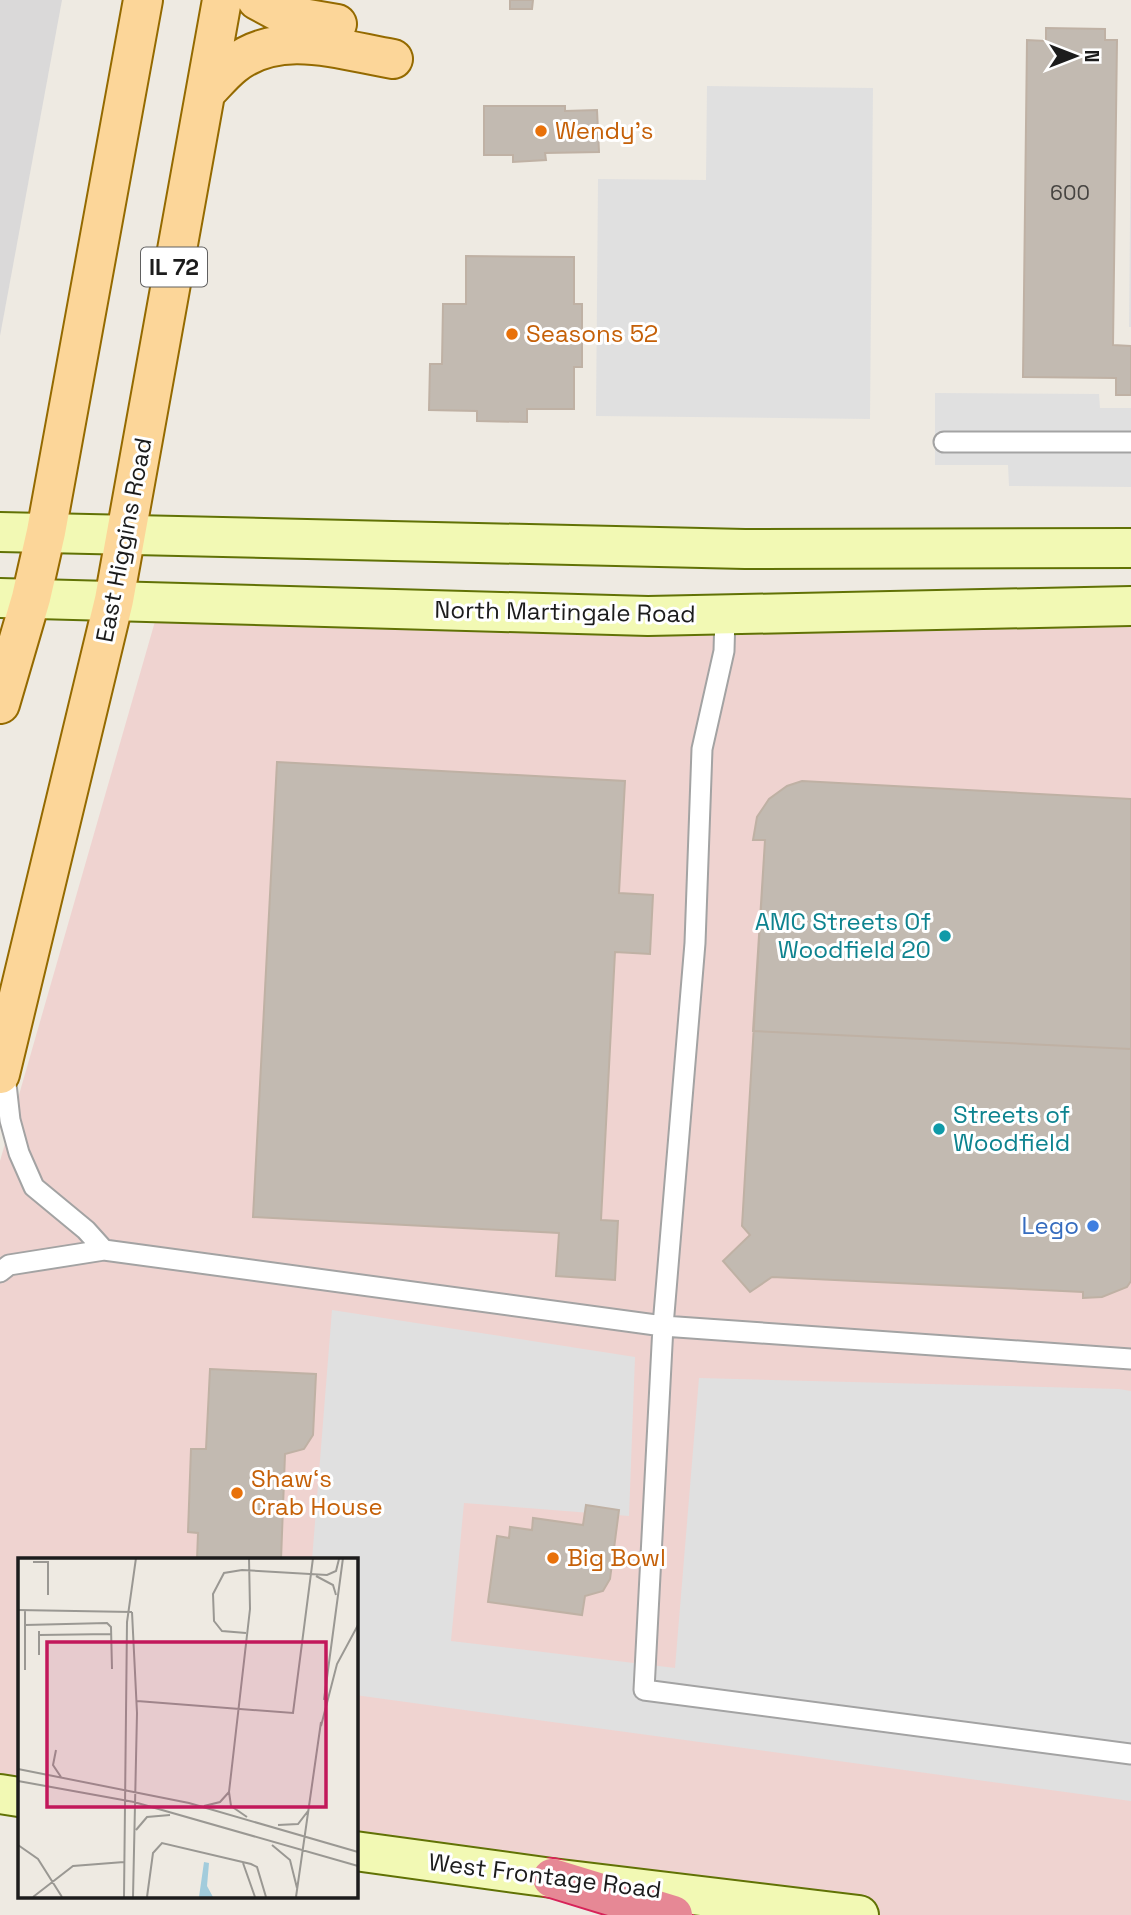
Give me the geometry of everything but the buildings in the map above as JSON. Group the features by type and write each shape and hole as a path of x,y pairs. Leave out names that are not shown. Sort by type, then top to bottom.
{"highway":[{"path":"552,1878 673,1915"}],"main road":[{"path":"0,704 16,598 46,533 143,0"},
{"name":"East Higgins Road","path":"2,1067 114,600 222,0"},
{"path":"206,92 234,64 262,49 286,42 395,46 285,15 257,0"}],"street":[{"path":"0,532 745,550 1131,548"},
{"name":"North Martingale Road","path":"16,598 633,615 1131,606"},
{"path":"0,1794 18,1797"},
{"name":"West Frontage Road","path":"357,1851 859,1915"}],"lane":[{"path":"944,442 1131,442"},
{"path":"726,615 724,651 702,749 695,943 663,1326 644,1690 1131,1754"},
{"path":"2,1067 10,1120 19,1153 34,1186 86,1230 104,1250"},
{"path":"0,1272 9,1265 104,1250 663,1326 1131,1359"}],"shaded area":[{"path":"0,0 62,0 0,336"},
{"path":"707,86 873,88 870,419 596,416 598,179 706,180"},
{"path":"1131,102 1131,327 1129,327"},
{"path":"935,393 1099,394 1100,408 1131,408 1131,487 1009,486 1008,465 935,465"},
{"name":"Streets of Woodfield","path":"1131,594 1131,1915 806,1915 357,1853 357,1558 18,1558 18,1807 0,1805 0,1161 162,597"},
{"path":"332,1310 635,1357 629,1516 464,1503 451,1641 675,1668 699,1378 1131,1391 1131,1801 357,1695 357,1558 312,1558"}],"place":[{"name":"Wendy's","path":"541,131"},
{"name":"Seasons 52","path":"512,334"},
{"name":"AMC Streets Of Woodfield 20","path":"945,936"},
{"name":"Streets of Woodfield","path":"939,1129"},
{"name":"Lego","path":"1093,1226"},
{"name":"Shaw‘s Crab House","path":"237,1493"},
{"name":"Big Bowl","path":"553,1558"}]}
